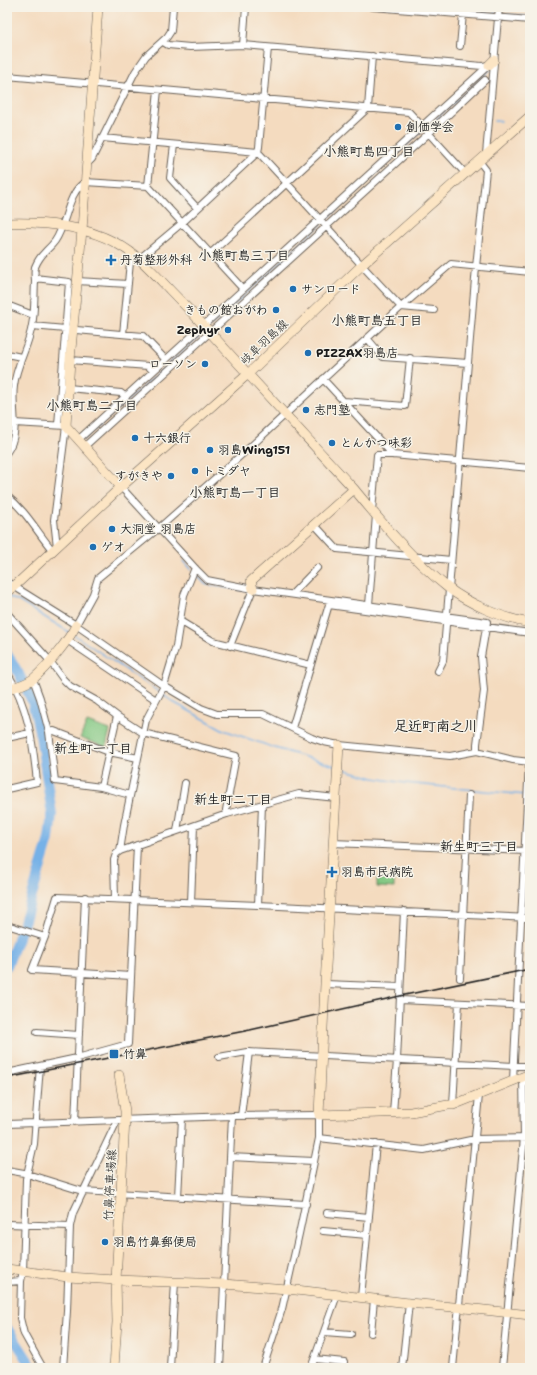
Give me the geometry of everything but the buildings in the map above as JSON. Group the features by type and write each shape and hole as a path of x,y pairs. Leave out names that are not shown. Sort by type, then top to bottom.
{"street":[{"path":"55,549 54,520 65,376 74,282 82,230 98,7"},
{"path":"87,164 92,159 135,72 146,56 168,37 171,31 173,7"},
{"path":"243,45 246,7"},
{"path":"373,7 530,20"},
{"path":"486,154 492,62 499,7"},
{"path":"460,46 463,14"},
{"path":"163,42 168,45 190,48 243,45 482,66 492,62"},
{"path":"139,259 182,223 258,152 268,48"},
{"path":"210,254 368,108 372,56"},
{"path":"82,442 153,371 492,62"},
{"path":"7,76 409,112 465,173"},
{"path":"82,442 210,332 429,133 485,80"},
{"path":"148,186 158,90"},
{"name":"岐阜羽島線","path":"10,588 248,374 361,266 530,116"},
{"path":"102,138 258,152 327,226 361,266 401,307 434,310"},
{"path":"174,145 170,178 197,208"},
{"path":"438,671 443,661 476,267 486,170 478,161"},
{"path":"7,452 14,437 13,400 15,375 32,326 35,270 40,256 55,241 79,186 85,182 148,186 243,289"},
{"path":"7,223 48,223 63,225 82,230 116,243 131,252 210,332 414,556 448,588 499,614 530,623"},
{"path":"123,334 131,252"},
{"path":"14,687 31,680 50,661 68,638 76,627 93,594 98,578 159,528 248,449 401,307 451,264 530,272"},
{"path":"35,278 74,282 128,284"},
{"path":"7,305 33,316"},
{"path":"32,326 143,336 166,360"},
{"path":"62,425 68,388 65,376 70,360 69,330"},
{"path":"367,338 383,357 468,363"},
{"path":"7,354 21,358"},
{"path":"344,401 405,406 410,358"},
{"path":"70,360 148,366 153,371"},
{"path":"323,379 393,455"},
{"path":"68,388 121,393 126,397"},
{"path":"14,423 62,425 82,442 207,580 330,602 446,618"},
{"path":"369,605 377,455 393,455 530,468"},
{"path":"230,646 253,589 251,581 354,490"},
{"path":"7,496 18,505 55,549"},
{"path":"314,524 337,549 451,560"},
{"path":"120,851 146,720 164,687 176,646 184,595 195,568"},
{"path":"292,594 317,568"},
{"path":"10,588 76,627 164,687 201,708 216,714 263,714 324,742 339,745 450,756 477,751 529,762 513,1080"},
{"path":"330,602 369,605 530,633"},
{"path":"292,728 330,602"},
{"path":"7,613 70,686 97,701 144,733 236,756 226,810 227,814"},
{"path":"180,621 213,641 311,665"},
{"path":"477,751 476,744 484,691 481,657 487,626"},
{"path":"68,638 157,699"},
{"path":"7,672 25,708 34,745 37,782 7,789"},
{"path":"31,680 40,698 49,732 55,780 101,787 130,795"},
{"path":"101,787 117,716"},
{"path":"49,732 54,731 109,752 138,758"},
{"path":"7,738 30,733"},
{"path":"262,1368 277,1328 287,1289 319,1138 325,984 339,745"},
{"path":"177,831 185,782"},
{"path":"115,898 114,860 116,854 120,851 227,814 299,794 336,798"},
{"path":"460,978 469,795"},
{"path":"258,904 262,805"},
{"path":"191,902 194,826"},
{"path":"333,843 525,852"},
{"path":"7,1073 77,1058 128,1044 137,845"},
{"path":"131,976 32,970 45,937 57,897 258,904 530,918"},
{"path":"75,1122 84,897"},
{"path":"393,1113 404,911"},
{"path":"7,925 45,937"},
{"path":"325,984 400,988"},
{"path":"400,1000 530,1006"},
{"path":"453,1105 459,1003"},
{"path":"37,1032 79,1035"},
{"path":"241,1116 249,1052"},
{"path":"219,1057 249,1052 530,1066"},
{"path":"40,1066 34,1144 27,1174 20,1318 24,1334 43,1368"},
{"name":"竹鼻停車場線","path":"114,1368 117,1322 116,1280 121,1194 121,1120 125,1111 119,1075"},
{"path":"7,1124 232,1116 411,1112 453,1105 526,1075 527,1138 502,1368"},
{"path":"452,1368 479,1095"},
{"path":"220,1368 232,1116"},
{"path":"178,1197 182,1118"},
{"path":"63,1368 70,1226 73,1213 82,1191 121,1120"},
{"path":"319,1138 424,1150 475,1139 527,1138"},
{"path":"361,1297 376,1144"},
{"path":"230,1157 314,1161"},
{"path":"7,1170 27,1174 82,1191 306,1204"},
{"path":"327,1213 369,1217"},
{"path":"7,1224 70,1226"},
{"path":"323,1231 367,1235"},
{"path":"7,1269 22,1276"},
{"path":"7,1282 22,1276 224,1284 287,1289 530,1315"},
{"path":"170,1368 175,1282"},
{"path":"312,1368 337,1295"},
{"path":"371,1334 374,1299"},
{"path":"402,1368 409,1303"},
{"path":"324,1332 351,1334"},
{"path":"315,1358 344,1362"}],"green space":[{"path":"87,722 110,730 106,747 80,738"},
{"path":"377,879 394,880 394,888 377,887"}],"waterway":[{"path":"415,7 495,14"},
{"path":"495,15 496,7"},
{"path":"503,14 530,17"},
{"path":"426,128 491,69"},
{"path":"494,121 501,121"},
{"path":"325,221 423,130"},
{"path":"210,327 322,224"},
{"path":"83,440 204,332"},
{"path":"62,419 63,402"},
{"path":"184,561 192,570"},
{"path":"195,573 205,584 249,591"},
{"path":"9,597 20,602 69,632"},
{"path":"489,624 514,627"},
{"path":"74,635 159,692"},
{"path":"7,654 18,672 32,701 40,735 52,814 49,839 23,926 7,966"},
{"path":"162,694 173,702 224,730 275,748 335,766"},
{"path":"340,768 374,778 405,783 526,795"},
{"path":"7,1328 33,1368"}],"railway":[{"path":"7,1078 250,1030 400,996 530,969"}],"place":[{"name":"創価学会","path":"398,127"},
{"name":"丹菊整形外科","path":"111,260"},
{"name":"サンロード","path":"293,289"},
{"name":"きもの館おがわ","path":"276,310"},
{"name":"Zephyr","path":"228,330"},
{"name":"PIZZAX羽島店","path":"308,353"},
{"name":"ローソン","path":"205,364"},
{"name":"志門塾","path":"306,410"},
{"name":"十六銀行","path":"135,438"},
{"name":"とんかつ味彩","path":"332,443"},
{"name":"羽島Wing151","path":"210,450"},
{"name":"トミダヤ","path":"195,471"},
{"name":"すがきや","path":"171,476"},
{"name":"大洞堂 羽島店","path":"112,529"},
{"name":"ゲオ","path":"93,547"},
{"name":"羽島市民病院","path":"332,872"},
{"name":"竹鼻","path":"114,1054"},
{"name":"羽島竹鼻郵便局","path":"105,1242"}],"district":[{"name":"小熊町島四丁目","path":"369,151"},
{"name":"小熊町島三丁目","path":"244,255"},
{"name":"小熊町島五丁目","path":"377,320"},
{"name":"小熊町島二丁目","path":"92,405"},
{"name":"小熊町島一丁目","path":"235,492"},
{"name":"足近町南之川","path":"436,726"},
{"name":"新生町一丁目","path":"93,748"},
{"name":"新生町二丁目","path":"233,799"},
{"name":"新生町三丁目","path":"479,846"}]}
